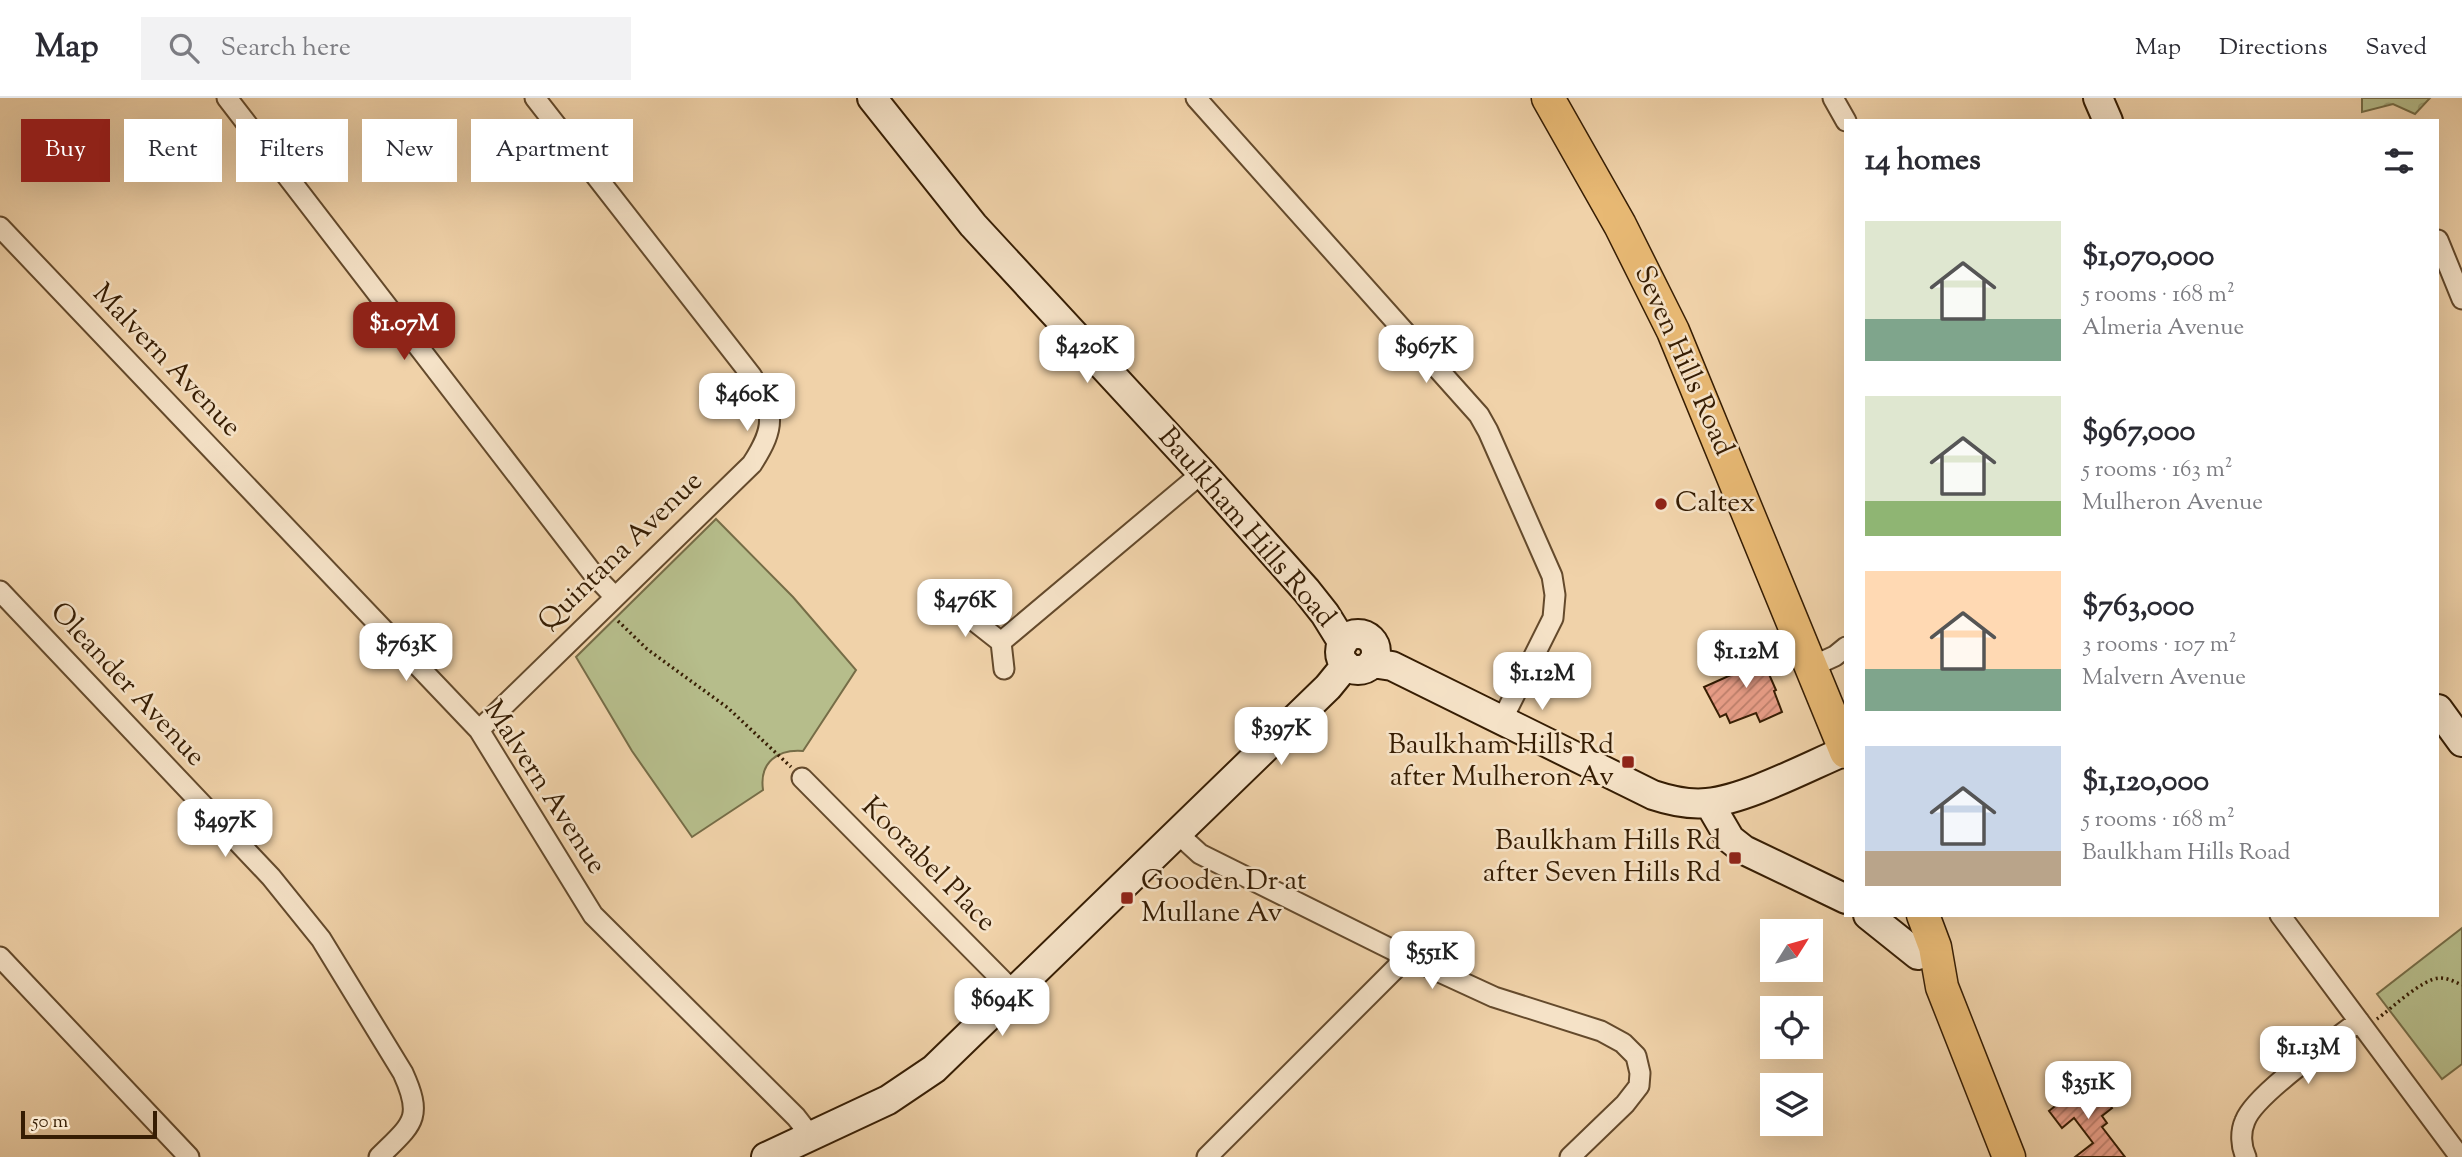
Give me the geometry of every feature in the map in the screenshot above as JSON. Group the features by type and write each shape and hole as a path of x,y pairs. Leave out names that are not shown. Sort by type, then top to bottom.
{"main road":[{"name":"Seven Hills Road","path":"1548,98 1620,225 1673,331 1844,747"},
{"path":"1880,917 1918,955 1942,987"},
{"path":"1924,917 1935,947 1942,987 2009,1157"}],"street":[{"path":"227,98 594,575 609,602"},
{"name":"Quintana Avenue","path":"479,730 752,464 766,442 771,417 763,395 751,375 535,98"},
{"name":"Baulkham Hills Road","path":"872,98 973,225 1306,590 1354,657"},
{"path":"1196,98 1484,422 1552,576 1555,595 1553,618 1502,720"},
{"path":"1833,98 1845,119"},
{"path":"2098,98 2107,119"},
{"name":"Malvern Avenue","path":"0,227 479,730 593,915 796,1117 810,1135"},
{"path":"2439,242 2462,299"},
{"path":"1001,642 1202,473"},
{"name":"Oleander Avenue","path":"0,591 271,877 321,939 403,1073 413,1094 415,1111 411,1122 379,1157"},
{"path":"954,605 1001,642 1004,669"},
{"path":"1811,667 1844,649"},
{"path":"766,1157 888,1100 934,1069 1328,687 1354,657 1392,666 1653,795 1680,802 1709,803 1741,795 1844,753"},
{"path":"2439,710 2462,742"},
{"name":"Koorabel Place","path":"802,778 1014,992"},
{"path":"1709,803 1723,830 1737,845 1844,898"},
{"path":"1177,834 1200,854 1406,957 1494,997 1601,1031 1623,1043 1636,1056 1640,1073 1639,1086 1625,1104 1570,1157"},
{"path":"2281,917 2460,1157"},
{"path":"0,957 189,1157"},
{"path":"1207,1157 1406,957"},
{"path":"2246,1157 2241,1147 2245,1120 2266,1094 2361,1025"}],"path":[{"path":"609,602 647,649 728,708 802,778"},
{"path":"2361,1025 2437,978 2462,985"}],"green space":[{"path":"2362,98 2430,98 2415,114 2393,104 2362,112"},
{"path":"716,519 793,597 856,670 803,751 786,752 772,759 764,772 763,790 692,837 632,751 576,657"},
{"path":"2462,928 2462,1064 2442,1079 2377,994"}],"building":[{"path":"1757,647 1776,690 1774,691 1782,712 1760,722 1756,713 1730,723 1726,714 1720,717 1704,687 1740,671 1734,657"},
{"path":"2083,1084 2096,1100 2102,1095 2112,1108 2102,1116 2107,1123 2102,1127 2125,1157 2075,1157 2093,1143 2074,1118 2062,1128 2049,1111"}],"place":[{"name":"Caltex","path":"1661,504"},
{"name":"Baulkham Hills Rd after Mulheron Av","path":"1628,762"},
{"name":"Baulkham Hills Rd after Seven Hills Rd","path":"1735,858"},
{"name":"Gooden Dr at Mullane Av","path":"1127,898"}]}
